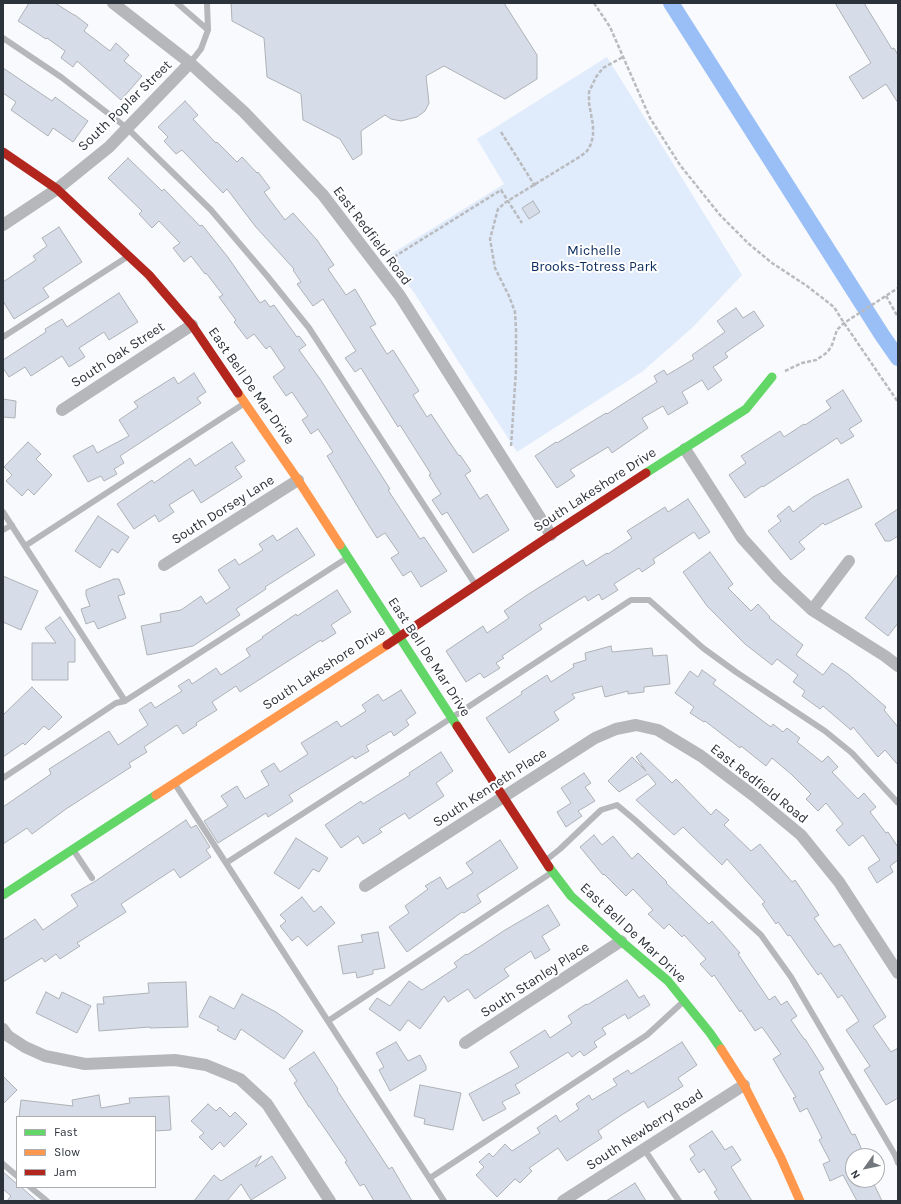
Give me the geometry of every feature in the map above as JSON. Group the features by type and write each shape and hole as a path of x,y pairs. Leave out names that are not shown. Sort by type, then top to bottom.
{"street":[{"name":"East Redfield Road","path":"113,3 190,63 244,112 327,201 400,296 551,535"},
{"name":"South Poplar Street","path":"3,225 57,189 109,146 190,63"},
{"name":"East Bell De Mar Drive","path":"3,152 57,189 149,275 192,325 298,480 552,872 571,896 668,981 710,1033 744,1085 781,1158 800,1201"},
{"name":"South Oak Street","path":"62,410 192,325"},
{"name":"South Lakeshore Drive","path":"3,895 400,636 551,535 746,409 772,377"},
{"path":"685,449 742,538 778,578 812,610 885,656 898,666"},
{"name":"South Dorsey Lane","path":"164,565 298,480"},
{"path":"812,610 849,561"},
{"name":"East Redfield Road","path":"636,725 658,730 701,756 754,796 801,835 839,882 898,973"},
{"name":"South Kenneth Place","path":"365,886 595,738 616,728 636,725"},
{"name":"South Stanley Place","path":"465,1043 621,941"},
{"path":"3,1029 8,1036 24,1047 44,1056 85,1064 175,1060 206,1065 240,1079 267,1104 330,1201"},
{"name":"South Newberry Road","path":"563,1201 744,1085"}],"lane":[{"path":"177,3 208,30"},
{"path":"190,63 201,49 208,30 207,3"},
{"path":"3,38 61,77 127,128 168,166 211,210 309,328 476,585"},
{"path":"3,337 128,256"},
{"path":"25,546 245,402"},
{"path":"3,512 126,701"},
{"path":"3,530 12,525"},
{"path":"3,778 116,703 126,701 348,557"},
{"path":"226,863 452,718 631,600 649,600 703,648 824,731 852,753 898,803"},
{"path":"174,783 444,1201"},
{"path":"544,861 560,849 602,810 617,805 635,820 761,935 791,976 895,1155 898,1163"},
{"path":"73,849 92,878"},
{"path":"328,1021 552,872"},
{"path":"430,1178 647,1035 684,1001"},
{"path":"644,1149 679,1201"},
{"path":"3,1164 16,1175"},
{"path":"31,1188 47,1201"}],"path":[{"path":"594,3 610,27 650,118 680,165 720,215 749,244 772,263 807,286 834,307 898,402"},
{"path":"510,452 516,370 516,312 494,268 490,239 498,209 508,201 535,186 587,151 593,136 589,92 596,77 603,68 623,56"},
{"path":"501,132 535,186"},
{"path":"388,260 501,190 522,223"},
{"path":"772,377 802,363 816,360 825,354 832,345 837,330 844,323 898,288"},
{"path":"886,296 898,317"}],"green space":[{"name":"Michelle Brooks-Totress Park","path":"607,57 742,275 693,327 643,371 517,452 415,294 388,256 504,184 477,139"}],"building":[{"path":"29,3 55,3 75,15 88,25 84,31 110,51 116,43 129,55 124,61 142,76 121,100 77,61 73,67 61,58 65,51 47,38 46,39 18,21"},
{"path":"231,3 504,3 537,55 537,79 505,99 444,66 426,76 429,103 425,111 417,117 401,121 391,119 385,115 361,131 362,154 353,160 340,139 303,120 301,94 267,77 264,38 232,21"},
{"path":"835,3 864,3 892,49 894,48 898,55 898,103 886,84 863,99 849,77 871,63"},
{"path":"3,68 52,101 55,97 88,121 73,142 53,128 48,136 11,110 16,102 3,93"},
{"path":"185,101 198,115 193,119 216,143 217,142 237,162 242,157 257,173 258,172 270,188 264,192 285,220 293,213 317,240 334,265 328,269 346,295 355,289 376,324 370,327 387,354 393,350 419,391 413,395 427,417 431,414 459,456 460,455 471,471 465,475 480,499 487,494 509,530 473,553 447,512 442,515 432,500 441,494 429,475 431,474 400,425 398,427 361,368 355,372 345,358 356,351 323,299 313,306 297,284 301,282 293,270 294,269 255,226 227,189 223,193 182,150 176,154 164,141 168,137 158,127"},
{"path":"128,158 162,191 164,189 200,226 202,225 227,256 260,303 265,300 270,307 274,305 297,337 299,336 306,345 299,350 320,379 420,539 424,537 447,571 421,587 411,571 403,576 391,558 399,553 385,533 377,538 327,456 333,452 318,429 311,434 302,420 308,416 292,392 286,396 273,377 285,368 270,346 266,349 254,334 247,339 234,322 236,320 219,297 223,295 206,273 205,274 191,256 184,262 173,248 180,243 159,221 152,228 139,214 142,211 108,178"},
{"path":"533,201 540,212 529,219 522,208"},
{"path":"59,227 82,262 43,288 49,297 14,319 3,301 3,282 36,260 33,256 47,246 42,238"},
{"path":"119,293 138,322 109,340 104,332 79,348 85,357 69,367 62,356 31,376 25,367 9,377 3,368 3,360 46,332 45,329 62,319 67,327"},
{"path":"736,308 743,318 754,311 764,326 725,353 728,357 713,367 722,380 708,390 702,380 682,392 688,403 668,415 663,406 642,418 648,428 612,453 608,447 570,470 575,476 557,488 535,456 556,442 557,443 606,413 607,414 657,382 654,376 664,370 667,375 694,359 692,355 725,332 717,321"},
{"path":"194,373 206,392 197,398 201,403 120,456 124,463 114,469 117,474 104,481 101,476 88,482 73,456 93,445 97,453 129,436 119,420 138,407 134,402 174,377 178,384"},
{"path":"843,390 862,421 849,429 854,436 841,444 837,438 745,498 729,475 746,463 741,456 780,431 784,437 804,424 805,425 831,408 826,401"},
{"path":"3,399 16,401 15,418 3,417"},
{"path":"28,442 41,454 36,459 52,475 34,495 28,489 22,496 6,481 12,475 4,467"},
{"path":"232,442 245,461 235,467 242,477 201,503 193,490 169,505 174,512 159,522 155,515 134,529 117,504 152,480 154,483 190,458 195,466"},
{"path":"848,479 862,507 825,525 823,523 799,542 805,549 791,560 768,531 781,521 777,516 789,506 793,512 813,497"},
{"path":"688,499 710,532 699,539 694,532 653,559 655,563 642,572 639,568 614,584 618,590 602,600 599,594 588,601 585,596 539,625 542,629 502,656 504,658 496,663 500,668 484,678 480,673 466,682 446,651 483,626 487,633 509,618 504,611 527,595 583,560 586,566 607,553 608,554 632,538 627,531 665,507 668,512"},
{"path":"898,509 898,536 890,541 885,541 875,524"},
{"path":"98,516 129,537 118,553 112,549 100,568 75,551"},
{"path":"297,528 315,555 265,587 266,589 236,609 240,615 193,646 147,655 141,626 161,622 160,614 181,610 201,596 206,604 230,588 218,570 235,559 239,565 263,550 259,544 273,535 277,541"},
{"path":"710,552 733,584 728,588 751,611 758,604 770,617 769,618 803,645 796,655 823,675 832,663 848,674 886,707 884,710 898,727 898,765 885,750 878,757 853,727 851,730 823,706 820,709 802,696 805,691 793,682 798,675 777,659 772,665 745,644 707,606 683,572"},
{"path":"898,574 898,623 888,636 865,618"},
{"path":"3,576 38,591 21,630 3,622"},
{"path":"114,579 119,579 125,594 118,596 126,618 98,629 94,621 86,624 81,609 90,606 86,595 86,590"},
{"path":"337,590 351,612 331,625 336,633 322,642 321,640 240,692 236,686 212,702 217,710 196,723 197,725 183,734 177,725 144,747 147,752 129,763 131,767 66,809 32,834 27,828 3,844 3,807 51,774 49,769 109,731 118,745 148,725 139,710 151,702 155,708 182,691 178,686 189,679 192,684 216,668 221,675 250,656 246,649 263,638 262,637 296,614 297,616"},
{"path":"60,617 75,639 75,662 68,662 68,680 32,680 32,643 56,643 45,628"},
{"path":"611,646 612,652 652,648 653,656 667,655 670,684 644,687 644,692 628,694 628,691 605,697 602,686 572,694 575,698 554,712 559,720 509,753 486,718 547,675 551,682 574,667 573,664 586,660 585,653"},
{"path":"702,670 716,680 713,684 771,727 773,724 783,732 787,728 800,738 797,742 822,762 828,756 838,767 832,772 858,799 864,793 876,807 870,812 886,833 888,832 898,847 898,860 890,866 893,872 877,883 868,868 880,860 863,835 849,846 836,830 843,824 826,803 818,811 806,799 811,794 772,758 766,766 741,746 740,748 705,721 704,722 690,713 694,707 675,693 690,671 698,677"},
{"path":"32,687 62,717 49,730 44,726 25,745 23,743 3,757 3,715"},
{"path":"401,690 416,713 406,720 409,725 394,736 391,731 366,746 369,751 355,759 353,756 289,795 293,801 268,817 266,813 218,843 204,821 228,806 221,796 237,786 245,799 269,785 261,771 274,763 280,772 308,754 301,743 337,721 341,727 366,711 362,705 378,694 383,701"},
{"path":"441,752 453,771 436,783 444,796 409,819 405,813 379,829 382,832 363,844 358,836 341,848 325,825 361,801 363,804 410,775 409,773"},
{"path":"641,753 672,783 676,779 711,815 716,809 729,820 724,825 751,851 760,844 792,882 795,880 819,915 814,918 834,947 840,944 886,1017 873,1026 891,1052 898,1048 898,1098 886,1105 864,1070 870,1066 846,1030 859,1021 842,995 838,998 821,973 818,975 790,935 788,936 778,922 776,924 762,904 765,902 727,859 722,865 683,827 674,835 636,800 656,784 648,774 619,792 608,781 632,757 646,771 636,757"},
{"path":"584,773 591,783 585,787 595,801 578,811 582,816 566,827 557,812 571,803 561,788"},
{"path":"186,820 191,828 196,825 210,847 206,850 211,857 180,878 174,869 121,904 126,912 77,943 80,946 60,959 56,954 45,962 42,958 3,982 3,940 35,919 43,930 78,906 71,895 94,882"},
{"path":"594,835 602,845 613,836 632,859 638,853 667,882 666,883 709,924 712,921 740,953 738,954 769,1000 775,996 781,1005 787,1001 797,1016 791,1020 824,1069 819,1072 852,1135 855,1134 861,1148 845,1148 845,1179 843,1175 830,1181 823,1164 830,1161 819,1140 822,1138 807,1108 800,1112 793,1098 796,1097 773,1059 781,1054 762,1027 755,1031 714,975 712,977 700,964 706,959 684,935 682,937 669,924 664,929 648,914 653,910 633,889 626,896 604,874 603,875 580,847"},
{"path":"296,838 328,858 319,872 313,869 299,889 274,873"},
{"path":"500,840 518,868 477,895 481,902 464,913 462,912 407,952 389,927 409,913 405,906 428,889 425,886 440,877 447,889 473,873 466,863"},
{"path":"302,897 314,912 321,906 335,923 307,946 298,936 292,941 280,926 286,921 280,915"},
{"path":"548,905 560,925 542,936 550,950 535,959 531,951 504,969 509,976 475,999 468,989 448,1002 444,996 420,1029 408,1020 400,1031 369,1009 377,998 390,1006 409,981 422,990 457,967 454,963 466,954 467,955 505,930"},
{"path":"378,932 385,968 373,970 373,974 357,978 356,972 343,974 338,946 363,942 361,935"},
{"path":"627,980 639,998 644,995 650,1005 628,1019 625,1014 602,1028 606,1034 594,1042 597,1047 584,1056 580,1051 572,1057 568,1052 515,1085 520,1093 502,1102 506,1109 483,1121 469,1094 519,1067 510,1052 545,1030 550,1038 572,1023 568,1016"},
{"path":"186,982 188,1027 150,1027 99,1031 97,1004 104,1004 103,997 149,993 148,983"},
{"path":"46,992 59,999 62,992 91,1006 77,1033 36,1013"},
{"path":"242,994 276,1012 303,1031 284,1059 241,1029 235,1040 217,1030 219,1027 199,1017 210,996 234,1009"},
{"path":"396,1042 408,1061 420,1055 426,1066 426,1070 390,1091 379,1070 384,1067 376,1053"},
{"path":"682,1042 697,1065 678,1078 683,1086 648,1108 644,1101 620,1116 598,1131 602,1138 567,1161 558,1148 529,1168 532,1171 520,1183 515,1179 497,1197 476,1175 484,1167 479,1162 489,1153 493,1157 505,1144 512,1151 540,1133 537,1128 556,1115 560,1122 579,1109 576,1104 589,1095 592,1100 617,1085 613,1079 628,1070 631,1074"},
{"path":"314,1052 389,1169 392,1167 412,1201 374,1201 364,1184 360,1186 345,1162 347,1161 294,1083 297,1081 289,1069"},
{"path":"3,1076 17,1090 3,1104"},
{"path":"420,1085 461,1093 453,1130 424,1124 425,1119 414,1116"},
{"path":"99,1095 101,1108 130,1103 129,1098 169,1096 171,1130 156,1131 156,1116 19,1116 21,1100 73,1106 72,1100"},
{"path":"208,1104 216,1111 220,1107 230,1117 235,1112 247,1124 224,1147 220,1142 212,1150 199,1137 204,1133 191,1121"},
{"path":"712,1131 725,1150 732,1146 741,1160 731,1167 752,1201 720,1201 714,1192 717,1190 704,1169 699,1173 690,1159 695,1155 689,1146"},
{"path":"261,1156 255,1167 272,1156 286,1178 251,1200 241,1184 227,1201 194,1201 214,1175 221,1181"},
{"path":"3,1172 16,1183 16,1188 22,1188 37,1201 7,1201 11,1196 3,1189"},
{"path":"635,1183 646,1201 606,1201"},
{"path":"850,1188 876,1188 882,1201 857,1201"}],"waterway":[{"path":"671,3 898,358"}],"traffic: fast":[{"path":"646,473 746,409 772,377"},
{"path":"340,545 457,726"},
{"path":"3,895 156,795"},
{"path":"549,867 571,896 668,981 721,1049"}],"traffic: slow":[{"path":"238,393 298,480 340,545"},
{"path":"156,795 387,645"},
{"path":"721,1049 744,1085 781,1158 800,1201"}],"traffic: jam":[{"path":"3,152 57,189 149,275 192,325 238,393"},
{"path":"387,645 646,473"},
{"path":"457,726 549,867"}]}
